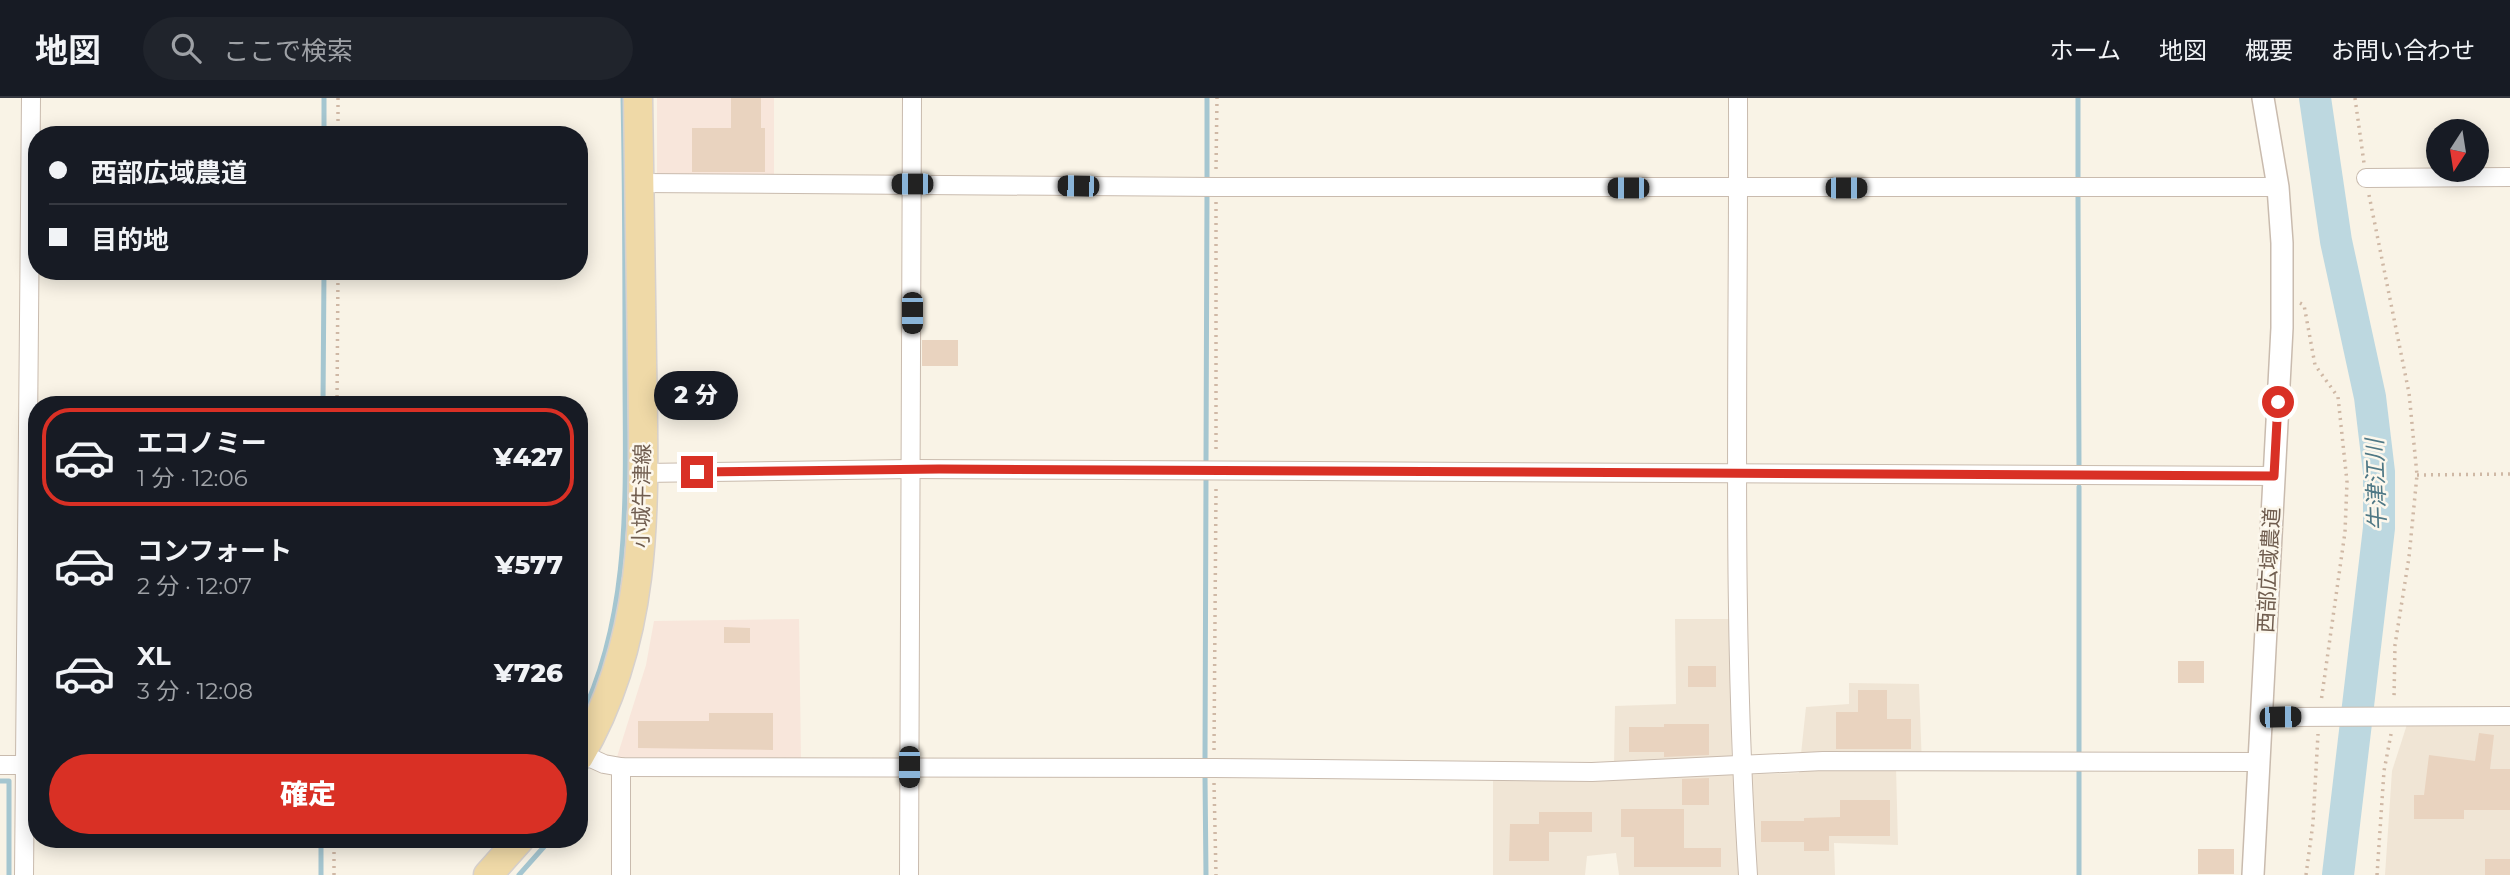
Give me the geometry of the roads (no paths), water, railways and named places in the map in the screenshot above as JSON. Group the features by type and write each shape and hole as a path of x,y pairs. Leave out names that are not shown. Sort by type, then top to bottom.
{"main road":[{"name":"小城牛津線","path":"588,741 600,719 625,647 636,599 641,547 644,472 638,98"},
{"path":"488,875 512,848"}],"street":[{"path":"31,98 31,126"},
{"path":"909,875 912,98"},
{"path":"1738,98 1741,765 1748,875"},
{"name":"西部広域農道","path":"2253,875 2282,291 2278,187 2263,98"},
{"path":"2366,178 2510,177"},
{"path":"640,183 1216,187 2278,187"},
{"path":"31,280 31,396"},
{"path":"644,472 911,469 2274,476"},
{"path":"2261,717 2510,716"},
{"path":"588,758 621,767 1592,772 1823,761 2259,762"},
{"path":"0,765 28,765"},
{"path":"621,767 621,875"},
{"path":"24,875 28,812"}],"waterway":[{"path":"324,98 324,126"},
{"path":"588,699 609,637 617,594 625,504 623,98"},
{"path":"1207,98 1207,181"},
{"path":"2078,98 2078,179"},
{"name":"牛津江川","path":"2315,98 2336,241 2370,397 2379,472 2379,528 2338,875"},
{"path":"1206,464 1207,192"},
{"path":"2078,196 2079,466"},
{"path":"323,396 324,280"},
{"path":"1205,758 1206,478"},
{"path":"2079,487 2079,752"},
{"path":"2079,767 2079,875"},
{"path":"1205,776 1206,875"},
{"path":"0,781 9,781 9,875"},
{"path":"321,848 321,875"},
{"path":"519,875 543,848"}]}
